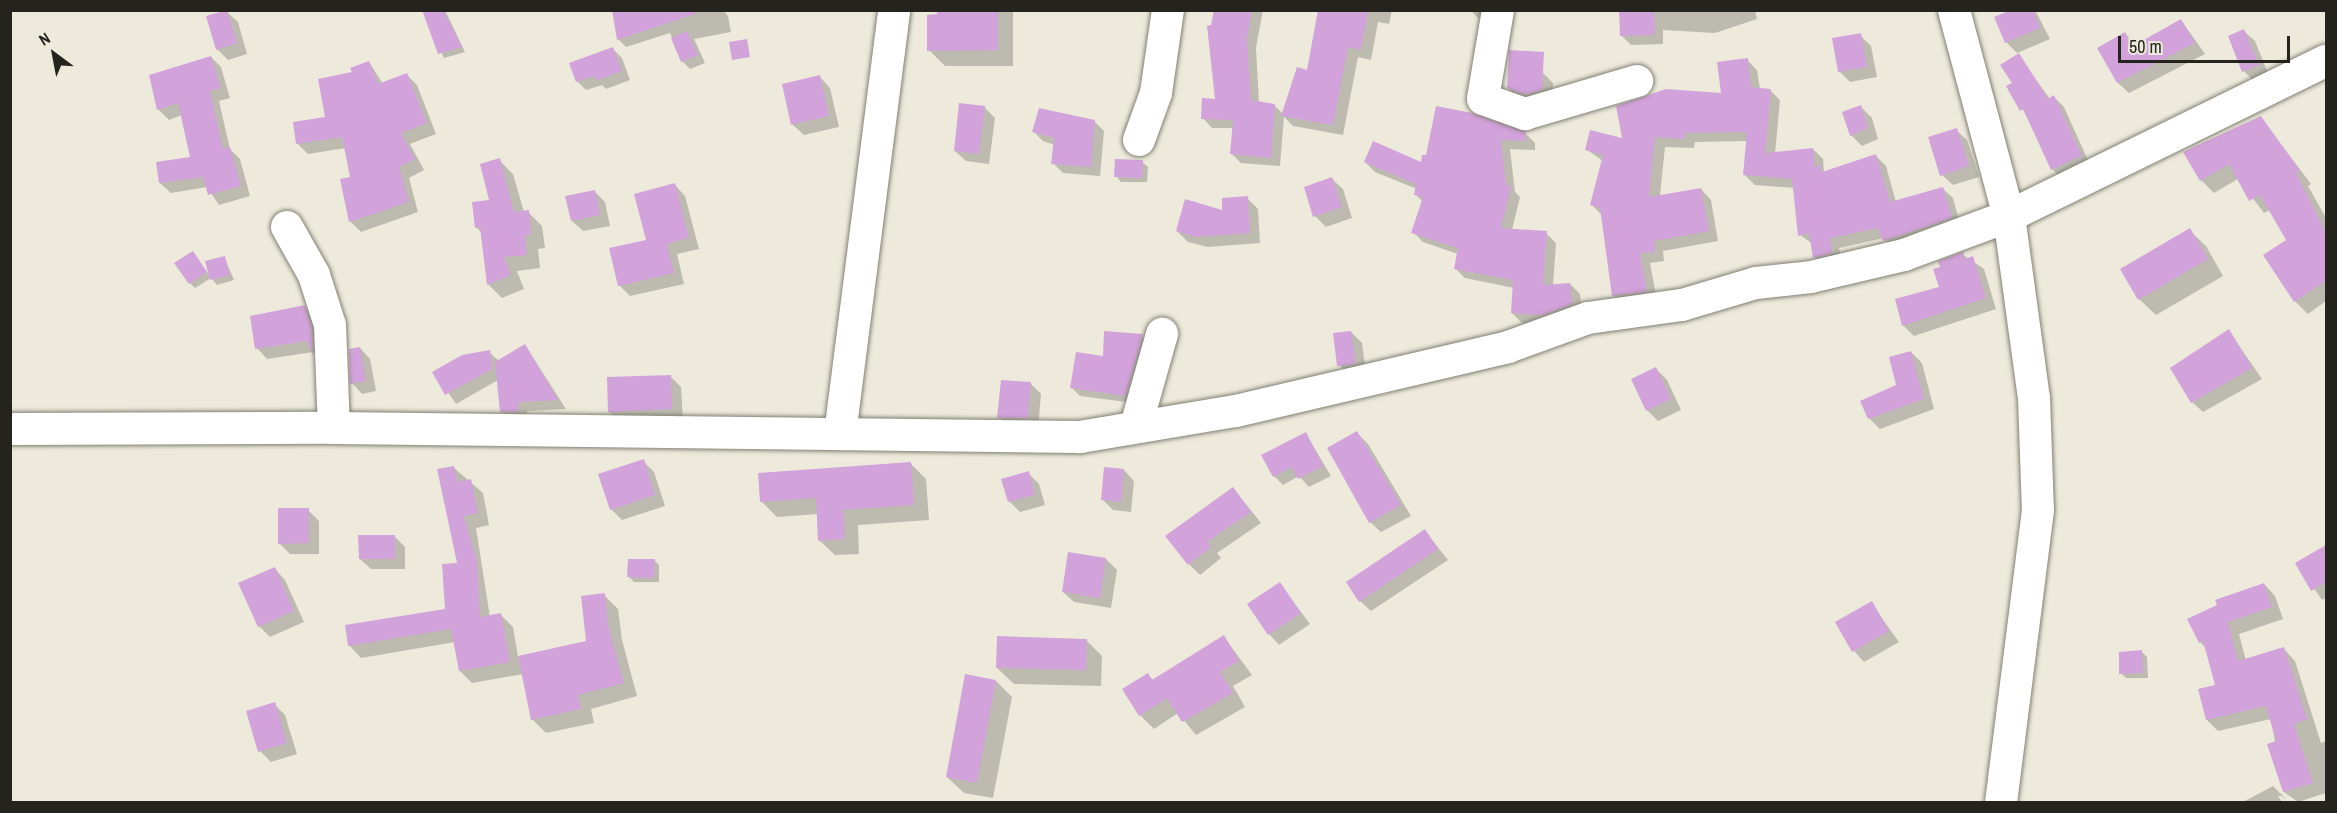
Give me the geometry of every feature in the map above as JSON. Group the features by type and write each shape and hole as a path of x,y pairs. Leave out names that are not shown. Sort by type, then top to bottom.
{"street":[{"path":"840,434 894,10"},
{"path":"1139,140 1156,93 1168,10"},
{"path":"1498,10 1484,99 1525,114 1637,81"},
{"path":"1954,10 2009,216 2034,398 2038,510 2001,802"},
{"path":"10,429 334,428 1080,437 1236,411 1497,350 1588,318 1682,305 1756,283 1811,277 1893,258 2009,216 2326,61"},
{"path":"287,226 314,275 330,326 334,428"},
{"path":"1136,426 1162,334"}],"building":[{"path":"227,10 237,43 216,50 206,16"},
{"path":"422,10 443,10 462,47 438,54"},
{"path":"612,10 694,10 695,14 617,40"},
{"path":"937,10 998,10 998,50 927,51 927,15 937,14"},
{"path":"1214,10 1252,10 1247,38 1251,100 1275,104 1271,158 1230,154 1233,120 1201,119 1202,98 1215,99 1207,26 1211,25"},
{"path":"1318,10 1368,10 1361,50 1348,47 1333,125 1281,116 1297,67 1307,70"},
{"path":"1619,10 1654,10 1655,35 1620,36"},
{"path":"2011,10 2033,10 2040,28 2005,43 1994,17"},
{"path":"2181,19 2195,43 2117,83 2097,48 2125,32 2133,46"},
{"path":"2244,29 2259,65 2242,72 2228,36"},
{"path":"687,31 698,55 681,62 671,38"},
{"path":"1861,33 1867,67 1838,72 1832,38"},
{"path":"747,39 750,57 732,60 729,42"},
{"path":"613,47 622,71 596,81 594,76 576,82 569,63"},
{"path":"1509,50 1544,52 1542,90 1526,95 1507,88"},
{"path":"2019,53 2048,99 2054,95 2082,156 2051,170 2023,109 2020,111 2006,86 2012,83 2000,65"},
{"path":"211,56 221,88 210,91 223,149 230,147 241,186 208,195 203,177 159,183 156,162 190,157 178,103 157,110 149,75"},
{"path":"1748,58 1751,87 1771,89 1765,153 1813,148 1815,167 1820,165 1822,172 1876,154 1890,202 1943,187 1952,218 1883,241 1878,228 1830,238 1832,253 1813,258 1809,233 1798,236 1792,179 1743,175 1747,132 1685,133 1685,139 1655,137 1649,197 1701,188 1709,231 1654,241 1655,252 1640,253 1647,292 1612,296 1600,208 1590,205 1603,155 1585,150 1590,130 1622,138 1616,106 1666,89 1721,93 1717,62"},
{"path":"369,61 378,84 407,73 427,123 401,133 415,159 399,167 409,202 349,222 340,179 350,177 342,137 296,144 293,122 325,117 318,79 352,72 350,68"},
{"path":"820,75 829,116 791,125 782,84"},
{"path":"959,103 985,106 979,154 954,151"},
{"path":"1861,105 1868,128 1850,136 1842,112"},
{"path":"1436,106 1472,113 1526,131 1525,141 1501,140 1506,185 1511,186 1501,228 1547,231 1543,285 1570,283 1572,304 1543,315 1511,313 1513,280 1454,269 1458,248 1411,233 1423,197 1414,195 1416,184 1364,162 1373,141 1421,162 1422,155 1426,155"},
{"path":"1039,108 1095,120 1091,167 1051,164 1054,138 1032,132"},
{"path":"2261,116 2300,171 2296,173 2326,233 2326,281 2294,302 2263,255 2286,240 2260,195 2249,201 2229,164 2200,181 2183,152"},
{"path":"1957,128 1969,166 1940,176 1928,137"},
{"path":"500,158 514,212 529,210 531,235 525,235 527,255 504,257 511,275 487,285 480,227 475,228 472,202 489,200 480,164"},
{"path":"1115,159 1143,160 1142,178 1114,177"},
{"path":"1332,177 1342,207 1313,217 1304,187"},
{"path":"675,183 689,238 667,244 674,273 618,286 609,248 646,240 634,194"},
{"path":"595,190 600,215 571,221 565,196"},
{"path":"1248,196 1250,233 1196,237 1176,231 1185,199 1222,210 1222,198"},
{"path":"2190,228 2208,259 2138,300 2120,269"},
{"path":"193,251 207,272 189,284 174,263"},
{"path":"1963,252 1965,259 1973,256 1986,298 1902,326 1895,299 1939,287 1933,269 1940,267 1938,261"},
{"path":"225,256 230,275 210,280 205,261"},
{"path":"305,305 312,328 313,355 307,341 255,349 250,316"},
{"path":"2229,329 2252,368 2191,403 2170,368"},
{"path":"1104,331 1143,334 1126,396 1070,388 1076,352 1103,356"},
{"path":"1351,331 1356,364 1337,366 1333,333"},
{"path":"525,344 558,400 518,402 519,412 500,412 495,362"},
{"path":"360,347 366,381 350,384 349,349"},
{"path":"490,350 492,369 445,395 432,372 462,355"},
{"path":"1911,351 1924,399 1868,419 1860,401 1896,385 1889,357"},
{"path":"1656,367 1671,399 1646,411 1631,379"},
{"path":"671,375 672,409 608,412 607,377"},
{"path":"1001,380 1031,382 1028,418 997,418"},
{"path":"1357,431 1401,505 1369,523 1327,448"},
{"path":"1306,432 1323,466 1298,479 1292,467 1273,477 1261,455"},
{"path":"644,459 655,495 610,510 598,474"},
{"path":"911,462 914,505 843,510 845,539 818,541 816,498 760,502 758,473"},
{"path":"454,466 457,482 471,479 478,513 464,516 477,562 480,617 501,613 510,662 459,671 451,629 348,646 345,625 445,609 442,564 457,563 437,469"},
{"path":"1104,467 1124,469 1121,502 1101,500"},
{"path":"1029,471 1035,495 1008,502 1001,479"},
{"path":"1233,487 1251,512 1207,542 1211,547 1188,565 1165,536"},
{"path":"278,508 309,508 309,543 278,544"},
{"path":"1425,529 1438,549 1359,602 1346,582"},
{"path":"358,535 395,535 395,559 359,559"},
{"path":"2326,545 2326,582 2311,591 2295,563"},
{"path":"1068,552 1106,558 1100,598 1062,592"},
{"path":"628,559 655,559 654,578 627,577"},
{"path":"275,567 294,611 258,627 238,583"},
{"path":"1280,582 1301,613 1268,635 1247,604"},
{"path":"2264,583 2272,607 2228,622 2238,661 2284,647 2307,719 2294,724 2313,783 2283,792 2267,744 2276,741 2266,706 2206,720 2198,689 2215,685 2203,641 2199,643 2187,619 2217,605 2215,600"},
{"path":"605,593 608,625 624,683 578,695 581,709 531,720 518,656 586,641 581,596"},
{"path":"1872,601 1889,631 1852,652 1835,622"},
{"path":"1224,635 1239,661 1220,672 1233,693 1182,722 1167,698 1139,716 1122,689 1148,673 1152,680"},
{"path":"997,636 1087,639 1086,670 996,668"},
{"path":"2142,650 2143,673 2119,674 2119,652"},
{"path":"965,674 996,680 977,783 946,777"},
{"path":"275,702 287,743 258,752 246,711"}]}
